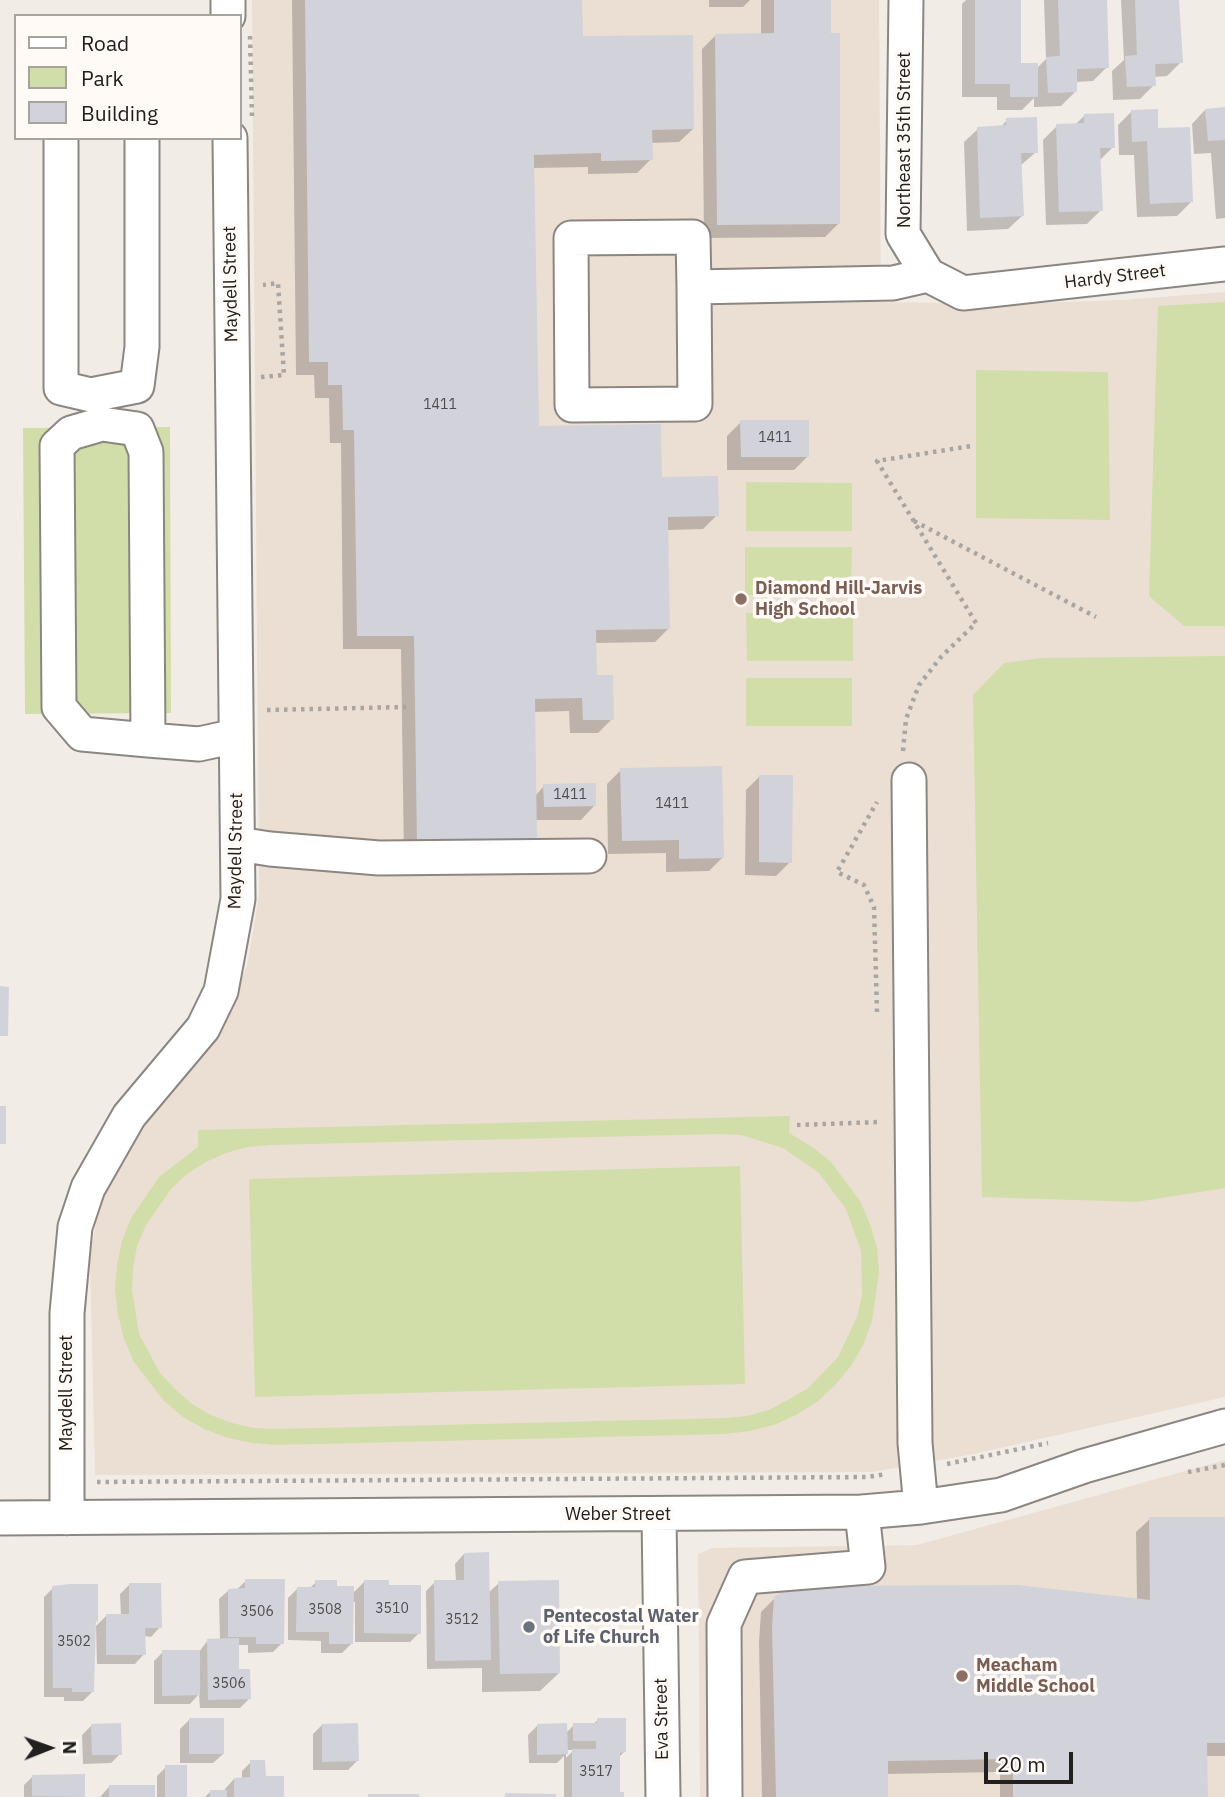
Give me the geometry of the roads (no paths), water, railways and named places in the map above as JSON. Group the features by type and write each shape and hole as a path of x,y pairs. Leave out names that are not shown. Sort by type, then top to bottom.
{"street":[{"name":"Northeast 35th Street","path":"906,0 904,234 928,275"},
{"path":"61,140 61,388 91,395 137,386 142,347 142,140"},
{"name":"Maydell Street","path":"67,1518 67,1313 75,1227 88,1188 129,1116 203,1028 221,991 238,899 230,140"},
{"path":"693,237 694,287 695,404 572,405 571,238 693,237"},
{"name":"Hardy Street","path":"928,275 963,293 1225,264"},
{"path":"694,287 893,282 928,275"},
{"path":"148,740 146,452 137,429 102,424 71,433 57,446 59,708 82,734 148,740 199,744 236,736"},
{"path":"909,780 915,1443 921,1507"},
{"path":"238,844 379,858 589,856"},
{"name":"Weber Street","path":"0,1518 862,1512 921,1507 1001,1495 1084,1466 1225,1426"},
{"path":"725,1797 724,1624 745,1577 868,1567 862,1512"},
{"name":"Eva Street","path":"659,1515 663,1797"}],"place":[{"name":"Diamond Hill-Jarvis High School","path":"741,599"},
{"name":"Pentecostal Water of Life Church","path":"529,1627"},
{"name":"Meacham Middle School","path":"962,1676"}]}
